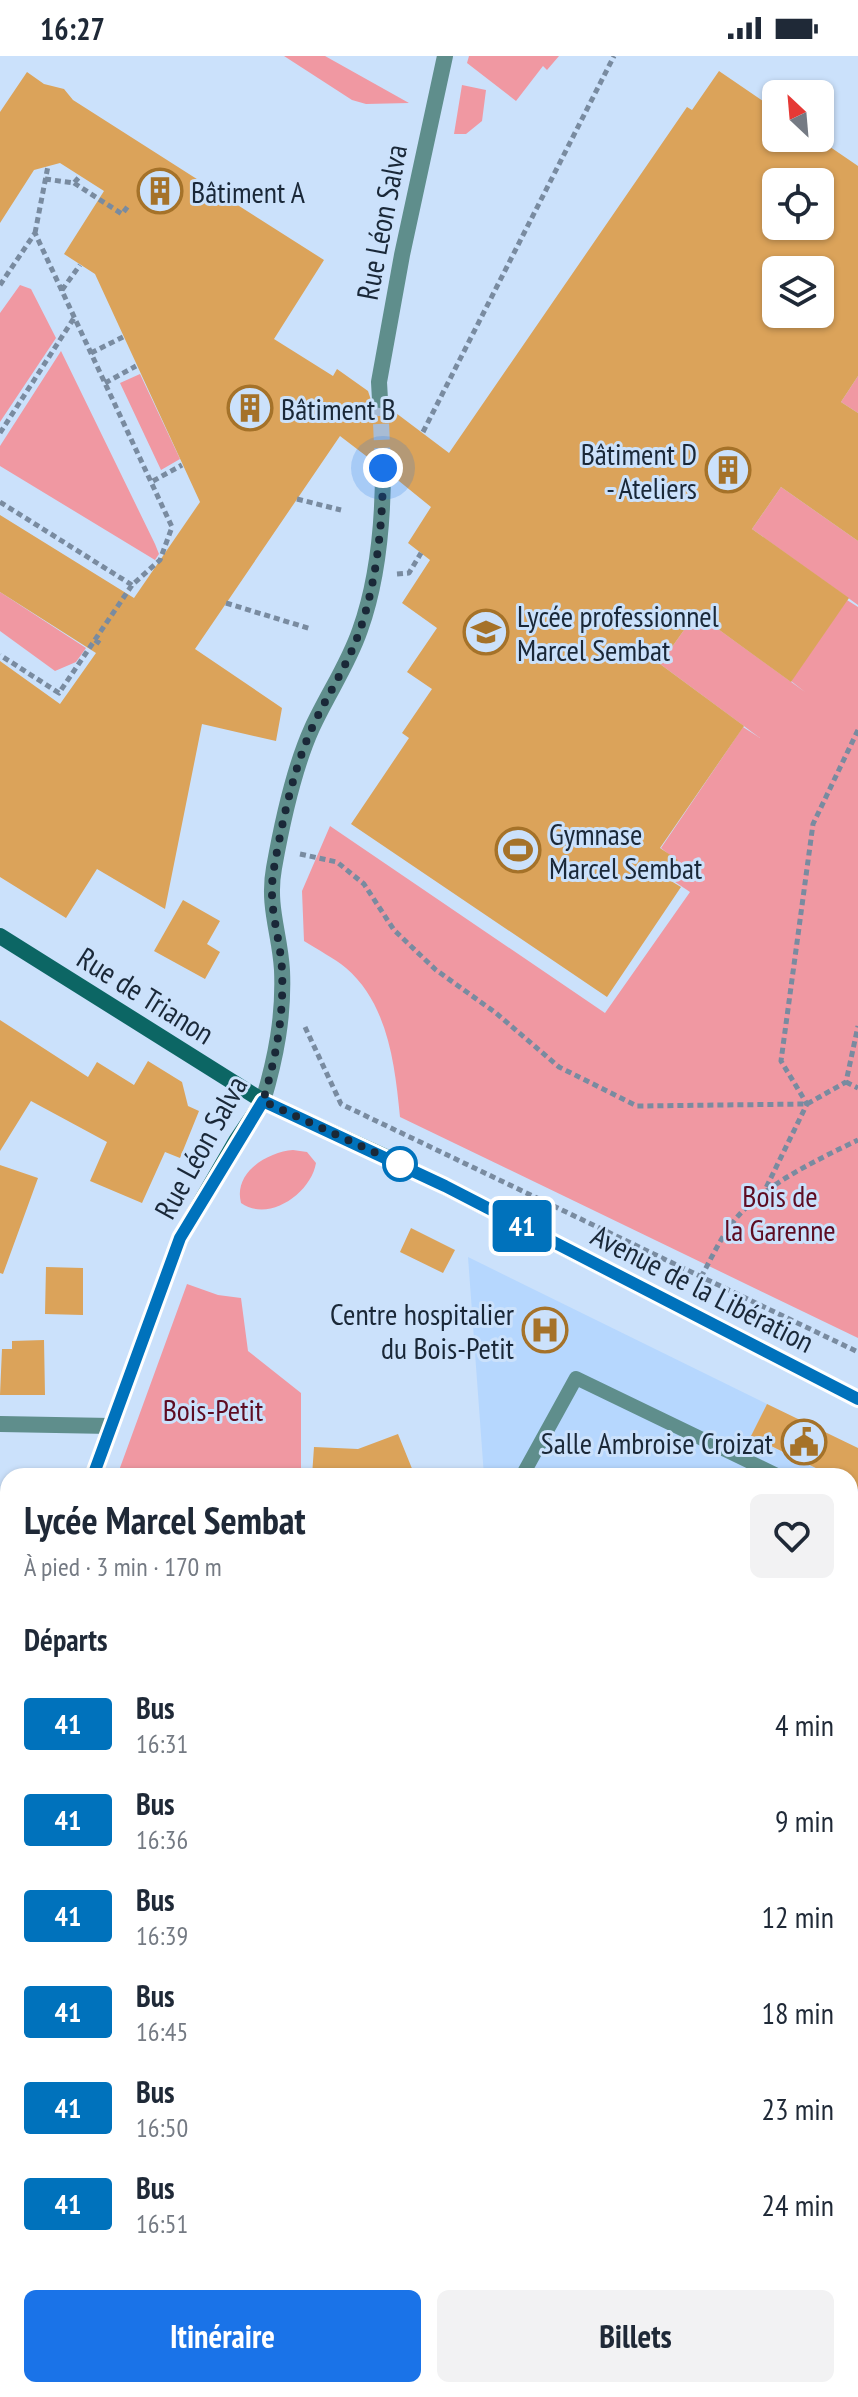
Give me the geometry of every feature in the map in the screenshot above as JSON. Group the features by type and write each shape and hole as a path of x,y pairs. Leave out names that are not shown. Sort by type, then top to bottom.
{"street":[{"name":"Rue Léon Salva","path":"380,400 379,382 402,255 445,56"},
{"name":"Rue Léon Salva","path":"96,1468 180,1238 263,1101 282,1018 282,967 271,911 274,869 297,771 312,728 339,679 360,629 373,580 383,468"},
{"name":"Rue de Trianon","path":"0,936 263,1101"},
{"name":"Avenue de la Libération","path":"263,1101 433,1181 858,1399"},
{"path":"0,1424 111,1426"}],"lane":[{"path":"526,1468 576,1378 762,1468"}],"path":[{"path":"423,432 614,56"},
{"path":"0,285 35,233 48,166"},
{"path":"74,183 80,176"},
{"path":"45,179 74,183 122,214 128,206"},
{"path":"0,655 62,696 132,585 160,560 172,527 35,233"},
{"path":"62,291 80,265"},
{"path":"0,433 74,318"},
{"path":"91,353 123,337"},
{"path":"105,383 136,366"},
{"path":"153,481 182,465"},
{"path":"297,499 341,510"},
{"path":"0,503 132,585"},
{"path":"397,574 409,573 421,553"},
{"path":"109,582 115,574"},
{"path":"226,603 311,629"},
{"path":"95,640 102,645"},
{"path":"807,1104 781,1061 813,824 858,730"},
{"path":"296,853 337,862 364,884 394,930 436,970 496,1013 559,1067 637,1106 807,1104 846,1082 858,1026"},
{"path":"300,1015 341,1104 858,1352"},
{"path":"846,1082 858,1088"},
{"path":"762,1196 807,1104"},
{"path":"701,1277 730,1226 753,1200 818,1159 858,1140"}],"shaded area":[{"name":"Centre hospitalier du Bois-Petit","path":"468,1257 767,1404 751,1437 815,1468 483,1468"}],"green space":[{"path":"284,56 325,56 409,103 366,104 352,100"},
{"path":"469,56 559,56 547,70 543,66 516,101 467,63"},
{"path":"462,85 486,90 482,121 466,134 454,134"},
{"path":"20,285 31,289 56,338 0,422 0,313"},
{"path":"61,351 155,544 159,554 155,560 0,466 0,446"},
{"path":"140,374 180,459 161,470 120,383"},
{"path":"858,376 858,413 841,402"},
{"path":"781,487 858,541 858,605 752,529"},
{"path":"0,592 86,648 76,662 55,671 0,631"},
{"name":"Bois de la Garenne","path":"847,600 858,607 858,1338 400,1117 392,1056 380,1017 360,983 346,968 304,941 302,891 330,826 605,1013 690,892 623,847 677,861 661,848 743,727 760,738 660,664 696,613 805,692 791,681"},
{"path":"293,1150 307,1152 316,1163 306,1185 287,1202 276,1207 252,1208 241,1203 242,1182 247,1173 263,1159"},
{"name":"Bois-Petit","path":"187,1284 218,1295 241,1298 248,1351 301,1393 301,1468 120,1468"}],"building":[{"path":"719,71 762,100 762,152 834,150 858,166 858,376 841,402 858,413 858,541 781,487 752,529 849,598 791,682 696,613 660,664 744,726 660,848 678,860 666,878 681,887 607,997 351,824 409,738 402,733 432,689 407,672 437,628 402,603 430,560 408,543 431,507 394,477 389,459 382,457 374,462 340,436 195,649 282,708 276,741 202,724 165,909 97,869 66,918 0,877 0,661 60,704 96,653 0,592 0,515 134,598 200,502 95,274 64,254 104,191 60,163 34,170 0,223 0,112 27,72 44,84 64,89 73,100 324,260 274,339 333,376 337,369 368,391 374,409 388,407 449,453 687,107 692,110"},
{"path":"183,900 220,921 207,944 220,952 205,979 154,951"},
{"path":"0,1020 88,1077 97,1062 134,1085 148,1061 182,1082 188,1106 199,1111 180,1158 165,1152 142,1203 90,1181 107,1142 31,1101 0,1151"},
{"path":"0,1165 38,1178 3,1274 0,1273"},
{"path":"411,1228 455,1250 443,1273 400,1252"},
{"path":"46,1267 83,1268 83,1315 45,1314"},
{"path":"44,1340 45,1395 0,1395 2,1349 12,1349 12,1341"},
{"name":"Salle Ambroise Croizat","path":"767,1404 858,1448 858,1468 816,1468 751,1436"},
{"path":"398,1434 412,1468 313,1468 314,1447 358,1449"}],"tunnel":[{"path":"380,400 383,468"}],"bus line":[{"name":"41","path":"96,1468 180,1238 263,1101 445,1186 858,1399"}],"place":[{"name":"Bâtiment A","path":"160,191"},
{"name":"Bâtiment B","path":"250,408"},
{"name":"Bâtiment D - Ateliers","path":"728,470"},
{"name":"Lycée professionnel Marcel Sembat","path":"486,632"},
{"name":"Gymnase Marcel Sembat","path":"518,850"},
{"name":"Centre hospitalier du Bois-Petit","path":"545,1330"},
{"name":"Salle Ambroise Croizat","path":"804,1442"}],"route":[{"path":"383,468 373,580 360,629 339,679 312,728 297,771 274,869 271,911 282,967 282,1018 276,1057 263,1101 400,1164"}]}
